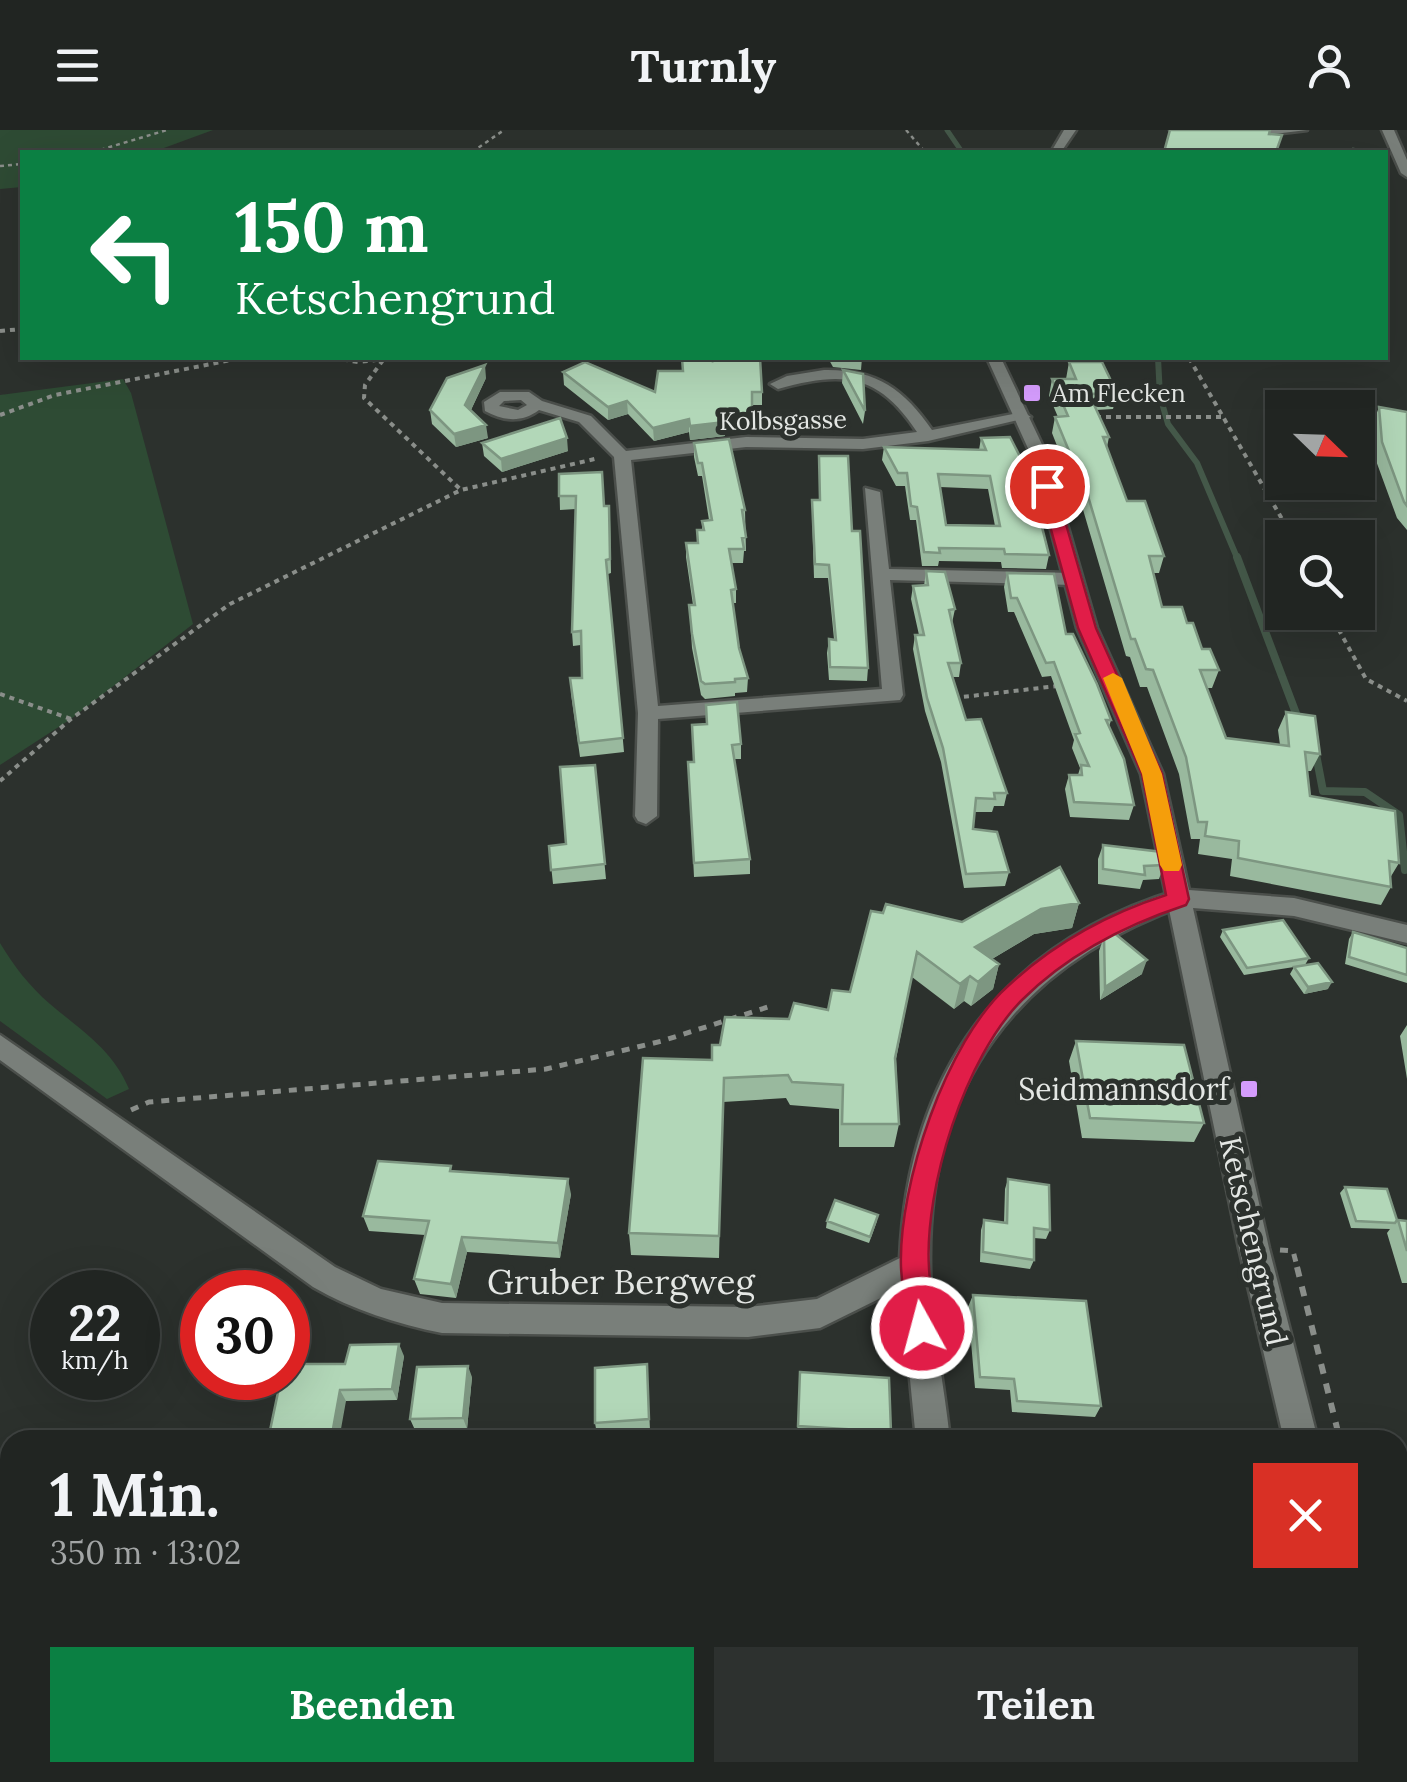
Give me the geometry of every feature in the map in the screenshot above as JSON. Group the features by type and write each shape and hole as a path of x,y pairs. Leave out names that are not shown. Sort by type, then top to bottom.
{"street":[{"path":"1176,130 1205,139 1301,130"},
{"path":"1388,130 1402,152 1407,174"},
{"name":"Ketschengrund","path":"995,360 1038,455 1087,628 1145,751 1254,1248 1299,1430"},
{"name":"Kolbsgasse","path":"778,384 828,373 880,384 898,396 928,436"},
{"path":"536,404 585,419 622,456 648,713 646,816"},
{"name":"Kolbsgasse","path":"622,456 746,442 862,444 1024,417"},
{"path":"648,713 893,695 871,492"},
{"path":"881,574 1074,580"},
{"path":"933,1430 915,1266 921,1189 940,1123 981,1036 1014,994 1076,945 1126,916 1178,899 1244,899 1304,906 1407,934"},
{"name":"Gruber Bergweg","path":"0,1046 324,1276 348,1291 394,1309 442,1318 748,1322 820,1313 915,1266"}],"path":[{"path":"101,150 168,130"},
{"path":"475,150 504,130"},
{"path":"906,130 924,150"},
{"path":"0,415 56,395 231,360"},
{"path":"346,360 383,360"},
{"path":"383,360 365,385 364,398 461,490"},
{"path":"1190,360 1283,520"},
{"path":"1094,418 1226,417"},
{"path":"0,780 71,719 230,604 461,490 622,456"},
{"path":"1339,630 1366,679 1407,701"},
{"path":"948,699 1058,686"},
{"path":"0,694 71,719"},
{"path":"106,1122 149,1102 546,1068 662,1041 768,1007"},
{"path":"1254,1248 1292,1251 1337,1430"}],"green space":[{"path":"0,130 213,130 158,150 20,150 20,187 0,189"},
{"path":"123,379 131,393 193,624 71,719 0,765 0,395"},
{"path":"0,943 35,990 105,1052 129,1089 107,1099 0,1021"}],"building":[{"path":"1170,130 1270,130 1269,134 1282,135 1277,150 1165,150"},
{"path":"682,360 760,360 762,392 752,392 752,418 724,418 725,422 690,426 689,419 653,428 627,401 608,407 563,372 585,362 655,392 658,371 683,371"},
{"path":"1069,362 1102,362 1117,393 1089,394 1109,437 1103,437 1127,501 1145,501 1164,556 1149,556 1162,607 1182,607 1187,623 1193,623 1202,649 1210,649 1219,670 1200,670 1226,738 1289,746 1286,712 1315,716 1320,754 1305,752 1310,796 1395,811 1399,863 1389,861 1391,887 1238,858 1239,841 1205,836 1207,822 1198,822 1186,757 1153,670 1146,669 1135,639 1131,639 1078,463 1074,463 1055,417 1068,416 1052,379 1076,379"},
{"path":"485,365 465,405 486,425 454,434 430,410 447,378"},
{"path":"843,370 863,374 865,411"},
{"path":"1379,407 1407,412 1407,506 1382,442"},
{"path":"560,418 567,438 501,459 482,443"},
{"path":"1010,437 1038,492 1041,508 1037,507 1049,555 1005,554 1004,549 939,548 940,553 924,552 917,507 911,506 907,473 898,473 884,447 986,450 981,438","holes":["938,474 990,476 1000,526 946,525"]},
{"path":"729,439 745,510 744,549 729,549 739,648 748,678 705,684 701,681 692,634 689,605 695,605 686,543 698,543 697,530 704,530 702,521 712,520 702,463 698,463 694,443"},
{"path":"819,456 848,456 852,531 860,531 868,668 830,667 829,639 836,640 829,565 815,564 812,500 820,500"},
{"path":"602,472 604,506 609,506 610,559 606,560 623,738 579,743 570,678 582,678 581,631 572,632 576,496 559,496 559,474"},
{"path":"926,571 945,572 955,609 949,610 961,663 948,663 966,720 981,719 1007,793 994,793 995,799 976,798 973,829 997,832 1009,872 966,874 943,748 927,698 915,635 924,635 913,586 928,585"},
{"path":"1007,573 1054,574 1066,634 1073,634 1097,684 1111,720 1106,720 1124,759 1134,805 1074,802 1069,775 1082,775 1081,765 1089,766 1075,734 1080,733 1054,662 1046,663 1017,598 1011,598"},
{"path":"737,702 741,744 732,745 750,859 694,863 688,762 694,762 692,725 707,724 706,705"},
{"path":"595,765 605,864 551,870 549,846 566,844 560,767"},
{"path":"1103,845 1162,852 1164,865 1144,866 1145,875 1103,869"},
{"path":"1060,867 1079,903 1041,909 975,947 999,964 978,982 970,976 960,984 917,952 895,1058 899,1124 842,1124 843,1085 792,1082 788,1075 724,1078 719,1236 629,1233 643,1058 712,1060 712,1045 720,1045 725,1017 789,1019 794,1003 828,1010 832,990 850,992 871,911 883,913 886,904 962,922"},
{"path":"1283,920 1309,958 1247,968 1223,930"},
{"path":"1113,932 1147,960 1105,987 1104,937"},
{"path":"1353,932 1407,948 1407,975 1349,957"},
{"path":"1318,963 1332,982 1308,987 1294,967"},
{"path":"1076,1041 1184,1045 1204,1123 1090,1118"},
{"path":"378,1161 451,1166 450,1171 568,1179 558,1243 462,1237 451,1284 414,1279 429,1221 363,1216"},
{"path":"1008,1179 1049,1185 1050,1230 1034,1228 1034,1260 983,1252 984,1220 1007,1223"},
{"path":"1345,1187 1387,1189 1395,1223 1356,1221"},
{"path":"835,1200 878,1215 870,1237 827,1221"},
{"path":"1398,1220 1407,1221 1407,1251"},
{"path":"973,1295 1086,1301 1101,1406 1017,1401 1014,1379 980,1377"},
{"path":"399,1344 392,1389 340,1390 333,1430 270,1430 276,1400 310,1400 310,1364 345,1364 350,1345"},
{"path":"647,1364 649,1419 595,1423 595,1368"},
{"path":"468,1366 463,1418 410,1419 417,1367"},
{"path":"800,1372 889,1378 891,1430 798,1426"}],"waterway":[{"path":"947,130 961,150"},
{"path":"1158,360 1160,396 1168,424 1197,463 1238,560"},
{"path":"1237,557 1300,724"},
{"path":"1315,749 1323,791 1365,792 1399,815 1405,870"}],"slow traffic":[{"path":"1113,678 1145,751 1171,865"}],"place":[{"name":"Am Flecken","path":"1032,393"},
{"name":"Seidmannsdorf","path":"1249,1089"}],"route":[{"path":"922,1328 915,1266 921,1189 940,1123 981,1036 1014,994 1076,945 1126,916 1178,899 1145,751 1087,628 1047,486"}]}
